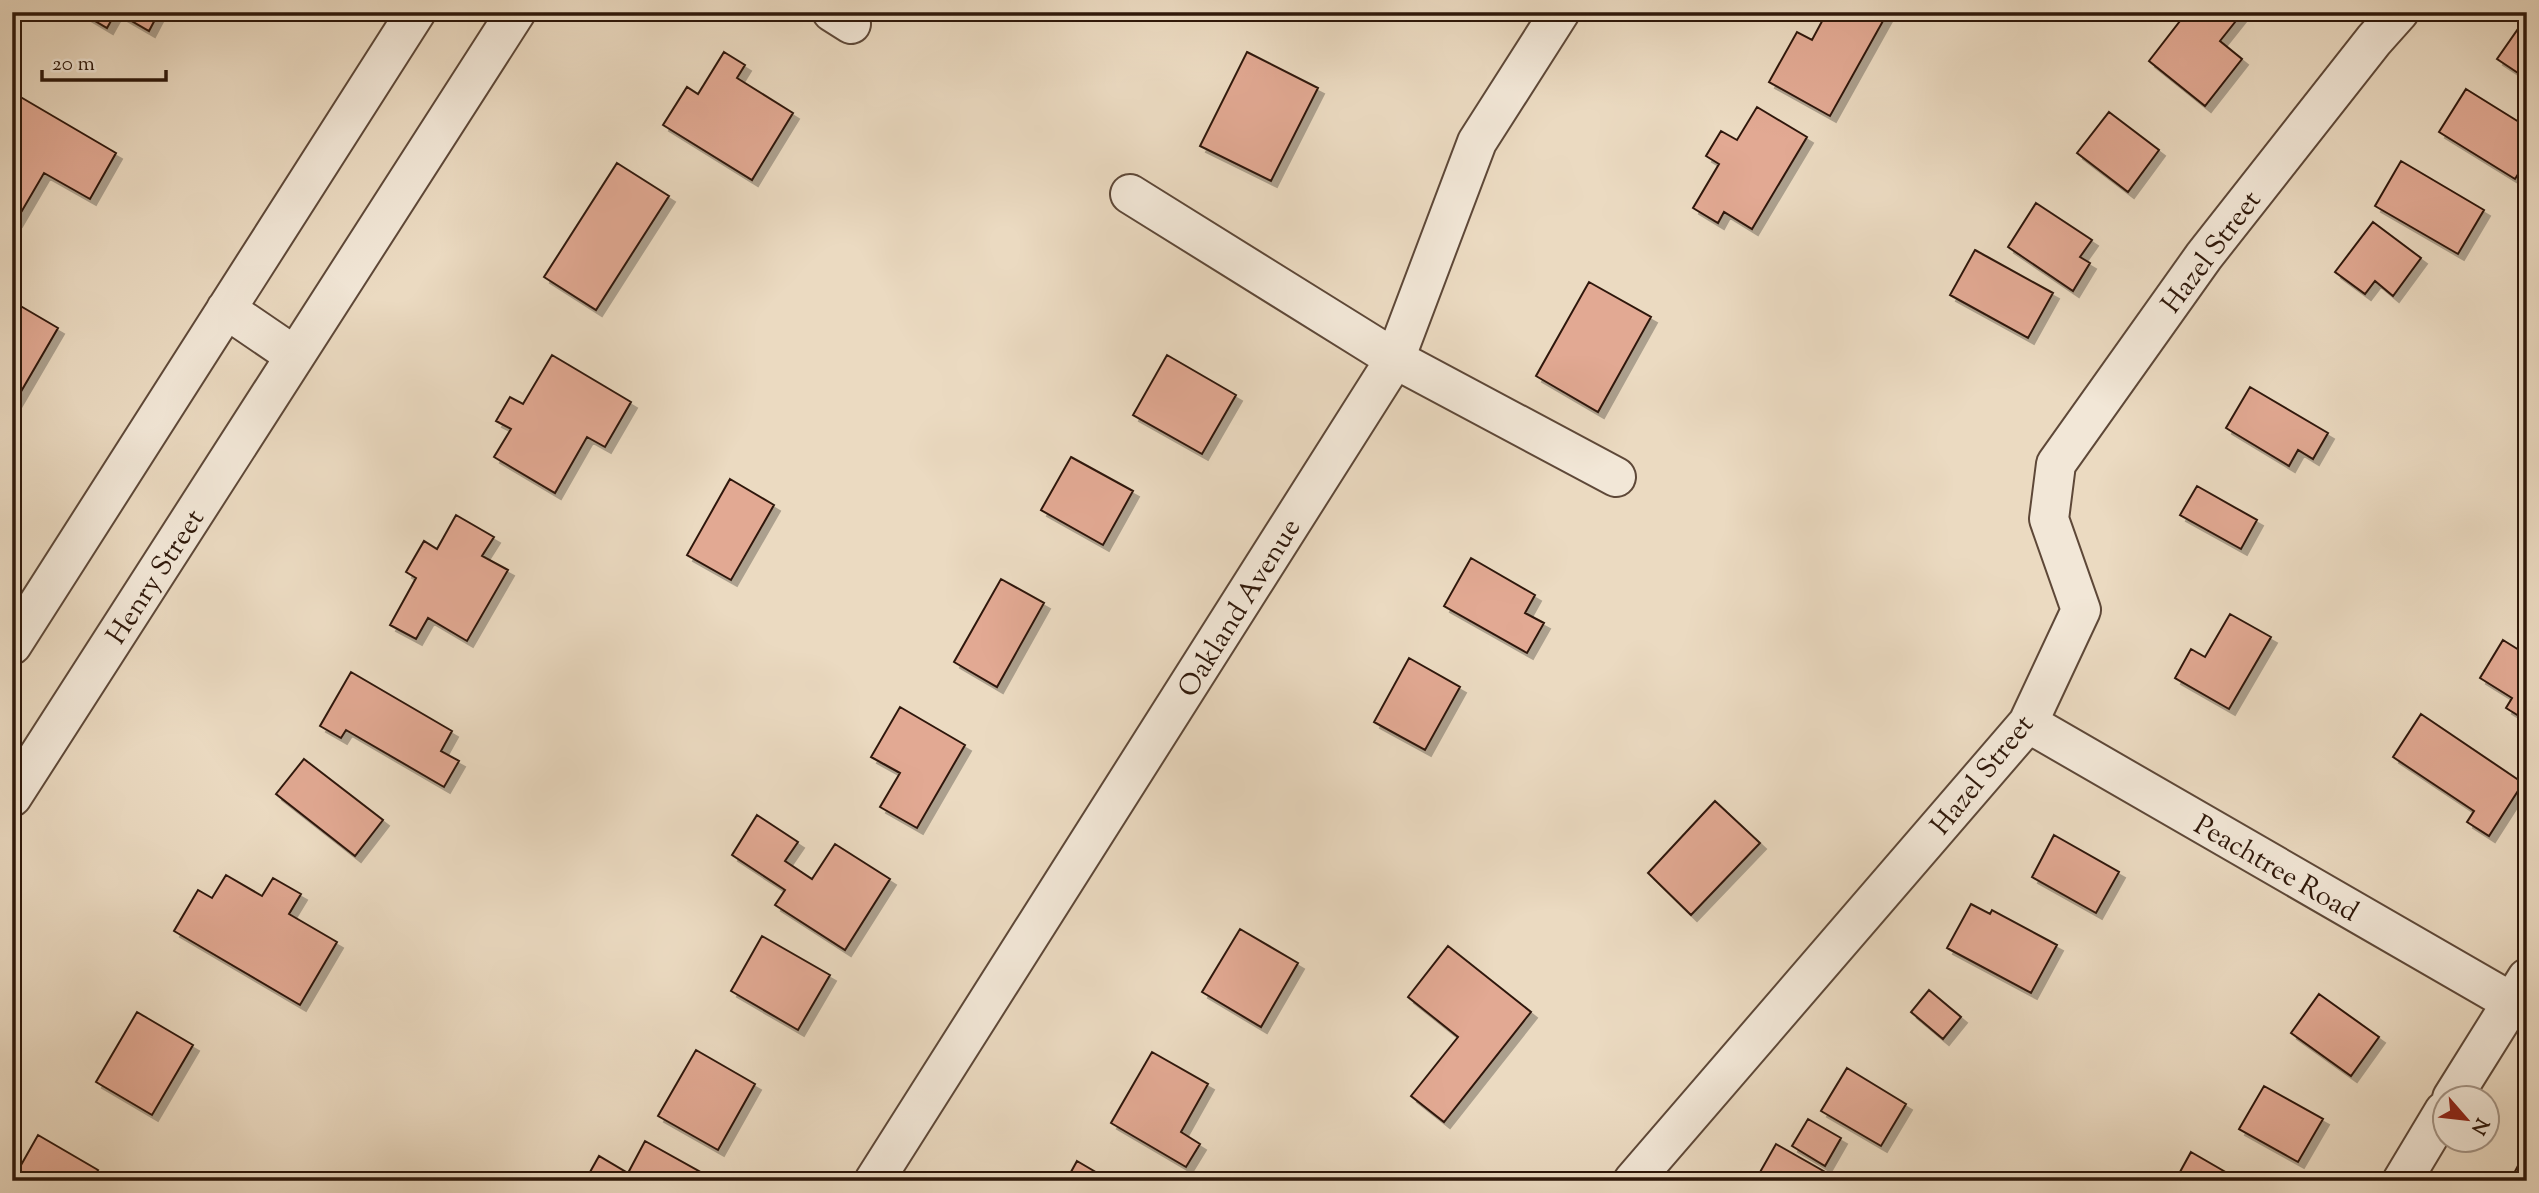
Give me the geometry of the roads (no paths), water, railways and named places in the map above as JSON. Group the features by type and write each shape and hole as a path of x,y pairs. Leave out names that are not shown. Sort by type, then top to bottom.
{"street":[{"path":"12,645 416,12"},
{"name":"Henry Street","path":"12,797 516,12"},
{"name":"Oakland Avenue","path":"873,1181 1395,359 1476,142 1560,12"},
{"name":"Hazel Street","path":"1633,1181 2028,723 2081,610 2049,519 2056,464 2204,256 2399,12"},
{"path":"1130,194 1395,359 1616,477"},
{"path":"226,309 295,356"},
{"name":"Peachtree Road","path":"2028,723 2521,997"},
{"path":"2462,1084 2521,997"},
{"path":"2402,1181 2430,1135"}]}
